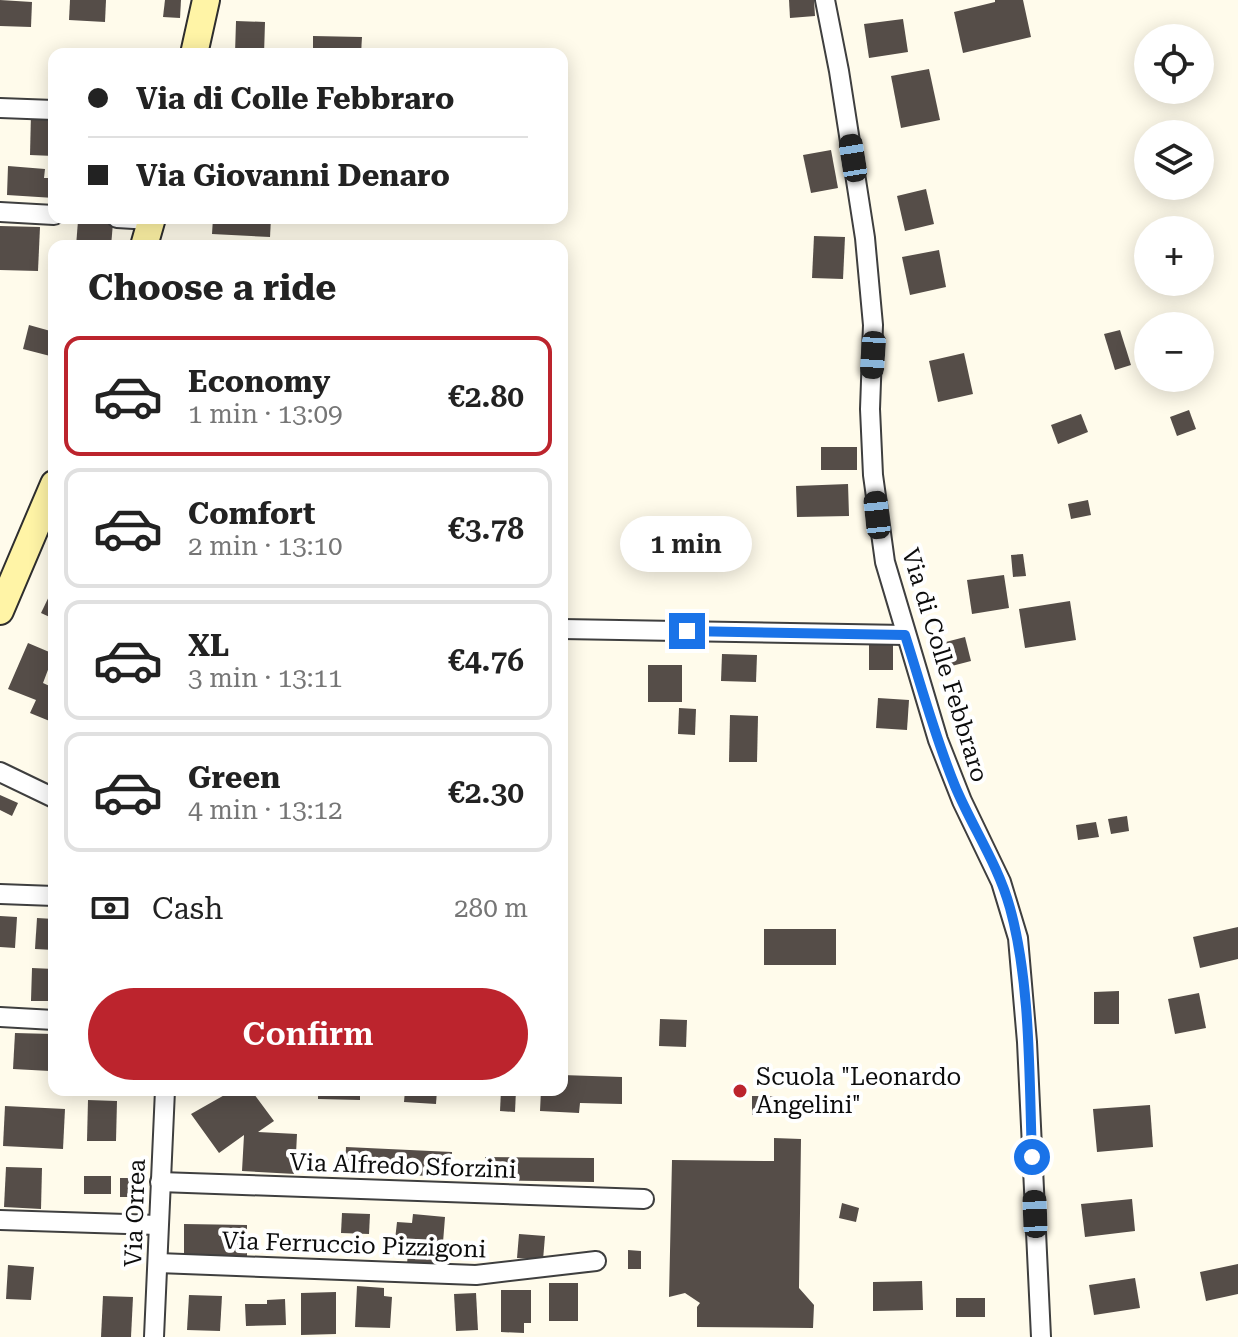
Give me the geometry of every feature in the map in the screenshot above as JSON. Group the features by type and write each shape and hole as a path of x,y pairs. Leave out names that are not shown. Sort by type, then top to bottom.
{"street":[{"path":"195,48 206,0"},
{"name":"Via di Colle Febbraro","path":"825,0 853,158 870,293 873,325 871,442 877,515 885,562 938,740 962,801 1001,882 1018,938 1027,1042 1041,1337"},
{"path":"0,108 48,110"},
{"path":"0,212 48,215"},
{"path":"0,611 48,498"},
{"path":"568,629 905,635"},
{"path":"0,772 48,795"},
{"path":"0,894 48,896"},
{"path":"0,1017 48,1020"},
{"name":"Via Orrea","path":"154,1337 165,1096"},
{"name":"Via Alfredo Sforzini","path":"160,1182 644,1199"},
{"path":"0,1220 158,1225"},
{"name":"Via Ferruccio Pizzigoni","path":"158,1263 481,1275 596,1261"}],"building":[{"path":"0,0 32,2 31,27 0,26"},
{"path":"70,0 106,0 105,22 69,20"},
{"path":"165,0 181,0 180,18 163,17"},
{"path":"789,0 814,0 815,16 790,18"},
{"path":"995,0 1023,0 1031,37 963,53 954,12"},
{"path":"903,19 908,52 869,58 864,24"},
{"path":"236,21 265,22 264,48 235,48"},
{"path":"313,36 362,37 361,48 313,48"},
{"path":"929,69 940,120 901,128 891,76"},
{"path":"31,113 48,114 48,156 30,155"},
{"path":"831,150 838,188 811,193 803,155"},
{"path":"8,166 45,169 48,198 7,195"},
{"path":"926,189 934,224 905,231 897,196"},
{"path":"78,224 113,224 112,240 76,240"},
{"path":"213,224 271,224 270,237 212,234"},
{"path":"0,226 40,227 38,271 0,270"},
{"path":"814,236 845,237 843,279 812,278"},
{"path":"939,250 946,287 910,295 902,257"},
{"path":"29,325 48,330 48,355 23,349"},
{"path":"1120,330 1131,365 1115,370 1104,334"},
{"path":"964,353 973,394 938,402 929,361"},
{"path":"1189,410 1196,429 1177,436 1170,417"},
{"path":"1081,414 1088,432 1058,444 1051,425"},
{"path":"821,447 857,447 857,470 821,470"},
{"path":"848,484 849,516 797,517 796,486"},
{"path":"1088,500 1091,515 1071,519 1068,504"},
{"path":"1023,554 1026,576 1013,577 1011,555"},
{"path":"1004,575 1009,608 972,614 967,580"},
{"path":"48,598 48,616 41,613"},
{"path":"1070,601 1076,640 1025,648 1019,609"},
{"path":"965,637 971,661 944,668 938,644"},
{"path":"28,643 48,651 48,670 43,683 48,685 48,720 30,713 36,700 8,689"},
{"path":"869,644 893,644 893,670 869,670"},
{"path":"722,654 757,655 756,682 721,681"},
{"path":"648,665 682,665 682,702 648,702"},
{"path":"878,698 909,700 907,730 876,728"},
{"path":"679,708 696,709 695,735 678,734"},
{"path":"730,715 758,716 757,762 729,762"},
{"path":"0,795 18,803 12,816 0,810"},
{"path":"1127,816 1129,831 1111,834 1108,819"},
{"path":"1096,822 1099,837 1078,840 1076,825"},
{"path":"0,916 17,917 15,948 0,947"},
{"path":"37,918 48,919 48,950 35,949"},
{"path":"1238,927 1238,959 1200,968 1193,937"},
{"path":"764,929 836,929 836,965 764,965"},
{"path":"32,968 48,969 48,1001 31,1001"},
{"path":"1119,991 1119,1024 1094,1024 1094,992"},
{"path":"1199,993 1206,1028 1175,1034 1168,999"},
{"path":"660,1019 687,1020 686,1047 659,1046"},
{"path":"15,1033 48,1034 48,1071 13,1069"},
{"path":"568,1075 622,1077 622,1104 580,1103 579,1113 540,1111 541,1096 568,1096"},
{"path":"223,1096 255,1096 274,1121 258,1132 297,1134 295,1174 242,1171 244,1135 219,1153 191,1114"},
{"path":"318,1096 360,1096 360,1100 318,1099"},
{"path":"404,1096 437,1096 436,1104 404,1102"},
{"path":"501,1096 516,1096 515,1112 500,1111"},
{"path":"752,1096 774,1096 774,1115 752,1115"},
{"path":"88,1100 117,1101 116,1141 87,1141"},
{"path":"1150,1105 1153,1147 1097,1152 1093,1109"},
{"path":"5,1106 65,1109 63,1149 3,1146"},
{"path":"774,1138 801,1139 799,1288 814,1305 813,1328 697,1327 697,1307 700,1303 685,1293 669,1297 672,1160 774,1161"},
{"path":"346,1147 452,1152 450,1177 345,1172"},
{"path":"485,1157 594,1158 594,1182 485,1180"},
{"path":"6,1167 42,1168 41,1209 4,1207"},
{"path":"84,1176 111,1176 111,1194 84,1194"},
{"path":"120,1178 143,1178 143,1197 120,1197"},
{"path":"1132,1199 1135,1231 1085,1237 1081,1204"},
{"path":"842,1203 859,1208 856,1222 839,1218"},
{"path":"342,1213 370,1214 369,1234 341,1233"},
{"path":"413,1214 445,1217 441,1268 407,1264 409,1241 395,1240 397,1222 412,1223"},
{"path":"184,1224 247,1225 247,1257 184,1256"},
{"path":"519,1234 545,1236 543,1260 517,1258"},
{"path":"628,1250 641,1251 641,1269 628,1269"},
{"path":"1238,1264 1238,1294 1206,1301 1200,1272"},
{"path":"8,1265 34,1267 31,1300 6,1299"},
{"path":"1135,1278 1140,1308 1094,1315 1089,1285"},
{"path":"922,1281 923,1310 873,1311 873,1282"},
{"path":"549,1283 578,1283 578,1321 549,1321"},
{"path":"357,1286 384,1288 384,1296 392,1297 390,1328 355,1327"},
{"path":"501,1290 531,1290 531,1323 524,1323 524,1333 501,1332"},
{"path":"336,1292 336,1334 301,1335 301,1293"},
{"path":"476,1293 478,1330 456,1331 454,1294"},
{"path":"189,1295 222,1296 220,1331 187,1330"},
{"path":"103,1296 133,1297 131,1337 101,1337"},
{"path":"956,1298 985,1298 985,1317 956,1317"},
{"path":"285,1299 286,1325 246,1326 245,1304 267,1304 267,1300"}],"place":[{"name":"Scuola \"Leonardo Angelini\"","path":"740,1091"}],"route":[{"path":"687,631 905,635 954,783 992,860 1010,906 1018,938 1032,1157"}]}
